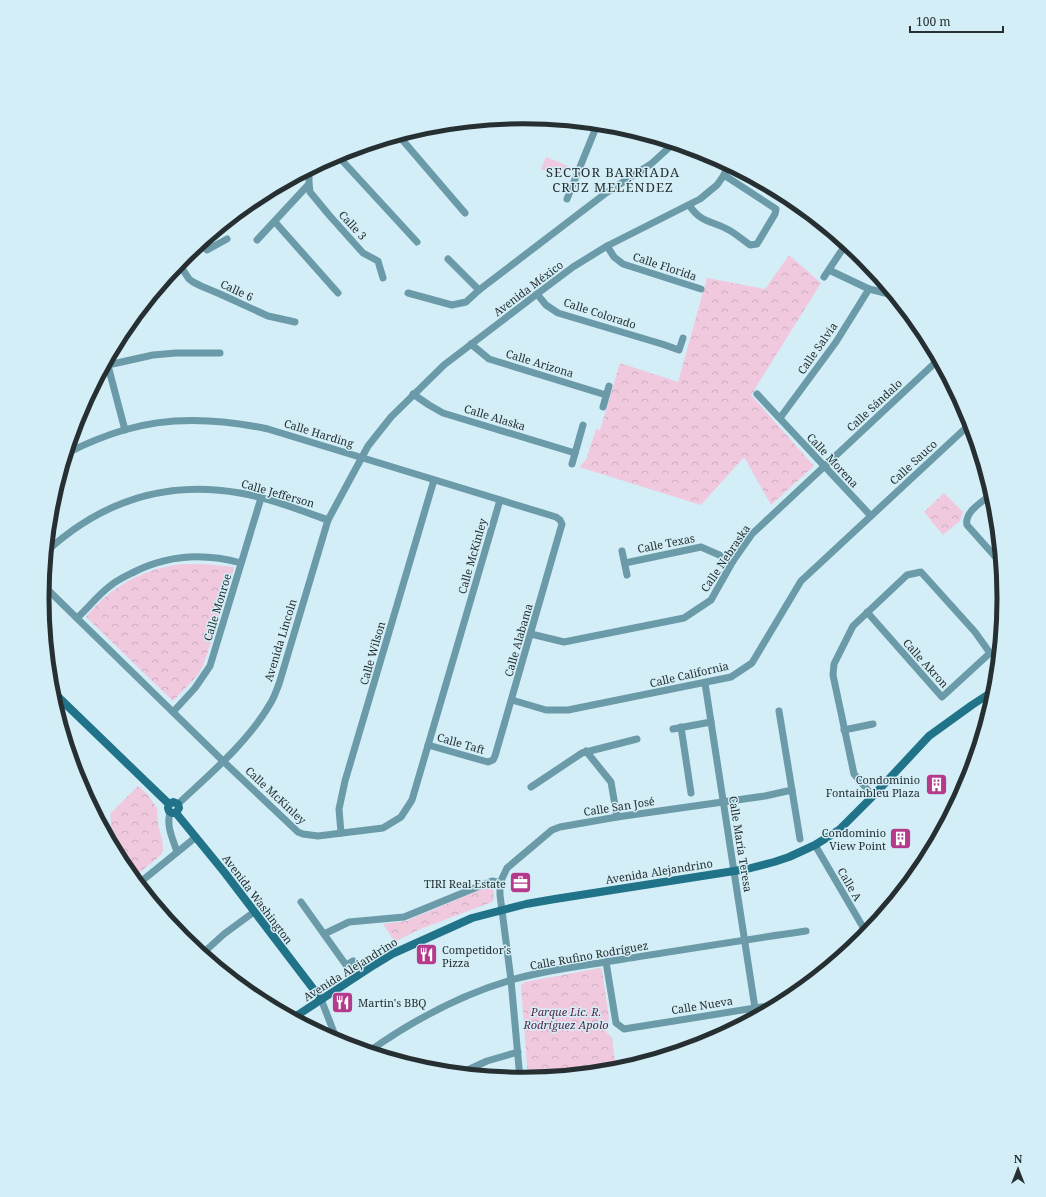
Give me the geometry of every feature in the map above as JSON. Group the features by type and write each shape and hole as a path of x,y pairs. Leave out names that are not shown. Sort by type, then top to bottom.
{"street":[{"path":"567,199 595,131"},
{"path":"403,140 465,213"},
{"path":"408,293 452,305 466,302 606,194 650,164 668,148"},
{"path":"342,161 417,242"},
{"name":"Avenida México","path":"361,457 376,435 413,394 444,365 573,267 607,246 689,205 706,194 717,185 726,170"},
{"name":"Calle 3","path":"309,175 310,192 363,253 378,261 382,278"},
{"path":"689,205 695,214 700,218 728,229 750,245 757,244 775,214 776,209 724,175"},
{"path":"258,240 309,184"},
{"path":"275,222 338,293"},
{"path":"204,247 207,250 228,239"},
{"name":"Calle Florida","path":"607,246 614,257 623,264 701,289"},
{"path":"843,249 826,274 869,290 885,293"},
{"path":"448,259 480,290"},
{"name":"Calle 6","path":"183,269 189,278 197,284 268,316 295,322"},
{"name":"Calle Salvia","path":"780,418 836,342 869,290"},
{"name":"Calle Colorado","path":"537,294 546,305 558,313 679,350 683,338"},
{"name":"Calle Arizona","path":"471,344 489,359 606,395"},
{"path":"112,362 168,354 220,353"},
{"name":"Calle Sándalo","path":"824,466 934,364"},
{"path":"109,369 125,430"},
{"path":"603,407 609,386"},
{"name":"Calle Alaska","path":"413,394 429,406 443,413 575,453"},
{"name":"Calle Morena","path":"757,394 871,516"},
{"name":"Calle Harding","path":"73,450 95,440 125,430 161,423 194,421 232,422 268,429 556,517 560,520"},
{"path":"572,464 584,426"},
{"name":"Calle Sauco","path":"871,516 965,428"},
{"name":"Avenida Lincoln","path":"178,804 253,730 271,704 279,684 328,520 361,457"},
{"name":"Calle Nebraska","path":"531,634 564,642 684,618 711,600 733,561 752,534 824,466"},
{"name":"Calle Wilson","path":"341,834 339,809 345,781 434,480"},
{"name":"Calle Jefferson","path":"52,547 77,526 108,508 151,494 187,489 204,489 241,493 328,520"},
{"name":"Calle Monroe","path":"173,712 195,688 210,666 261,498"},
{"path":"986,499 970,513 966,522 995,556"},
{"name":"Calle McKinley","path":"49,591 298,832 318,836 383,828 401,817 412,800 500,500"},
{"name":"Calle California","path":"512,700 546,710 568,710 705,684 730,677 752,663 801,581 871,516"},
{"name":"Calle Alabama","path":"488,762 493,760 495,756 512,700 562,524 560,520"},
{"name":"Calle Texas","path":"625,562 702,547 733,561"},
{"path":"622,551 627,575"},
{"path":"77,618 110,586 124,577 153,563 187,557 219,558 241,563"},
{"name":"Calle Akron","path":"921,572 975,632 990,653 942,697 867,612 907,575 921,572"},
{"path":"867,612 853,626 834,664 833,675 854,774 873,796"},
{"name":"Calle María Teresa","path":"705,684 755,1008"},
{"name":"Avenida Alejandrino","path":"297,1015 392,954 472,918 501,910 554,899 733,871 774,862 815,845 839,830 929,736 987,695"},
{"path":"60,698 169,804"},
{"path":"779,711 800,839"},
{"path":"673,729 711,722"},
{"path":"844,730 873,724"},
{"path":"681,727 692,793"},
{"path":"531,787 586,751 637,739"},
{"name":"Calle Taft","path":"428,745 488,762"},
{"path":"586,751 611,782 617,817"},
{"name":"Calle San José","path":"500,883 507,868 552,830 560,827 617,817 765,796 792,790"},
{"path":"169,804 173,802 178,804 179,808 173,813 169,822 170,831 177,852"},
{"path":"169,804 168,810 173,813"},
{"name":"Avenida Washington","path":"173,813 196,837 321,999"},
{"path":"142,880 196,837"},
{"name":"Calle A","path":"815,845 863,928"},
{"path":"324,934 349,922 404,917 492,880 500,883 501,910 511,980 519,1072"},
{"path":"301,902 346,965 353,962"},
{"path":"206,951 224,934 254,912"},
{"name":"Calle Rufino Rodríguez","path":"374,1048 396,1032 443,1006 470,994 511,980 606,962 806,931"},
{"name":"Calle Nueva","path":"606,962 616,1023 621,1028 626,1029 764,1007"},
{"path":"321,999 334,1033"},
{"path":"471,1069 487,1061 518,1052"}],"green space":[{"path":"546,157 568,166 562,178 541,169"},
{"path":"789,255 821,283 751,395 814,466 771,505 744,457 701,505 579,467 586,460 596,429 600,430 620,363 678,382 707,278 765,289"},
{"path":"944,493 963,512 960,521 943,535 924,512"},
{"path":"182,564 205,564 234,567 203,666 197,676 173,701 86,617 106,596 129,581 154,570"},
{"path":"138,786 148,795 157,808 158,825 163,849 161,855 138,874 111,831 110,814"},
{"path":"487,887 493,889 494,899 492,902 418,930 395,942 383,924 406,921"},
{"name":"Parque Lic. R. Rodríguez Apolo","path":"600,968 602,970 609,1018 606,1031 612,1037 615,1063 585,1068 527,1072 521,985 525,982"}],"place":[{"name":"Condominio Fontainbleu Plaza","path":"936,785"},
{"name":"Condominio View Point","path":"901,838"},
{"name":"TIRI Real Estate","path":"521,883"},
{"name":"Competidor's Pizza","path":"426,955"},
{"name":"Martin's BBQ","path":"342,1002"}],"district":[{"name":"SECTOR BARRIADA CRUZ MELÉNDEZ","path":"613,180"}]}
